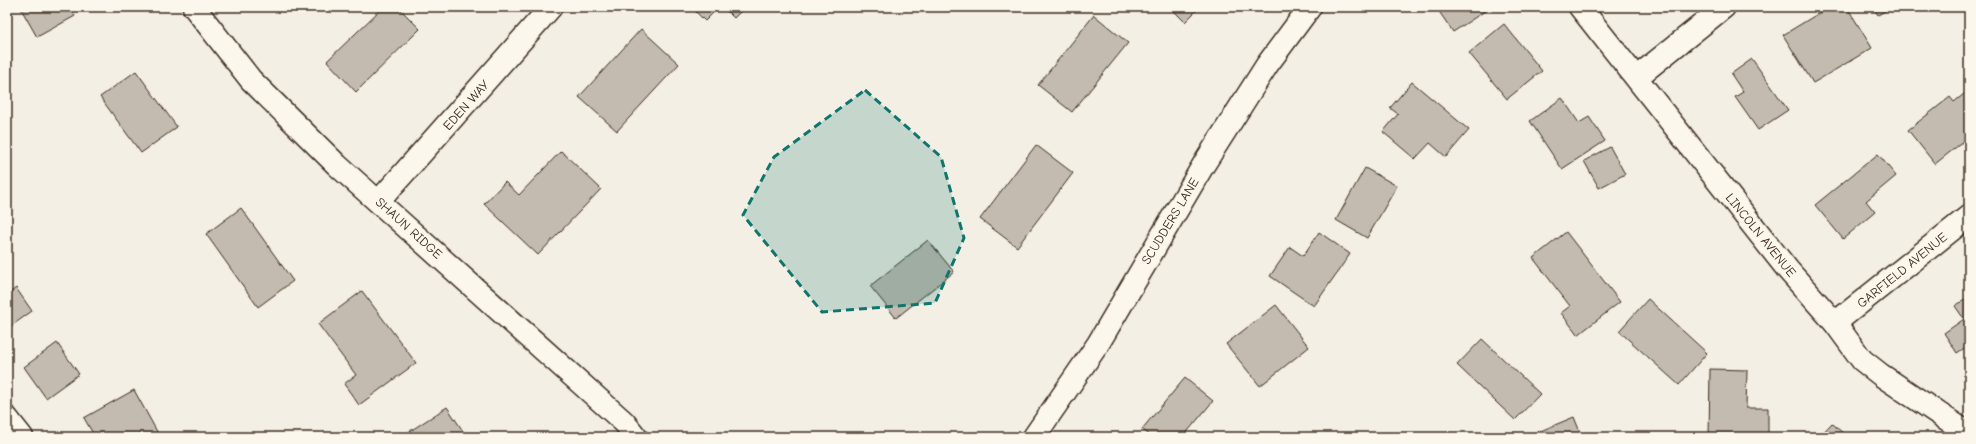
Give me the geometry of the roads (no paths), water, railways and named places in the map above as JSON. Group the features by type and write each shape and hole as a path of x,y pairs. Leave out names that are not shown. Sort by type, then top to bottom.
{"street":[{"name":"SHAUN RIDGE","path":"194,7 251,80 337,165 624,422 636,437"},
{"name":"EDEN WAY","path":"379,201 551,7"},
{"name":"SCUDDERS LANE","path":"1034,437 1098,344 1204,164 1263,72 1310,7"},
{"name":"LINCOLN AVENUE","path":"1580,7 1637,77 1788,270 1835,323 1862,360 1876,372 1969,434"},
{"path":"1637,77 1724,7"},
{"name":"GARFIELD AVENUE","path":"1835,323 1969,216"},
{"path":"7,418 22,437"}]}
